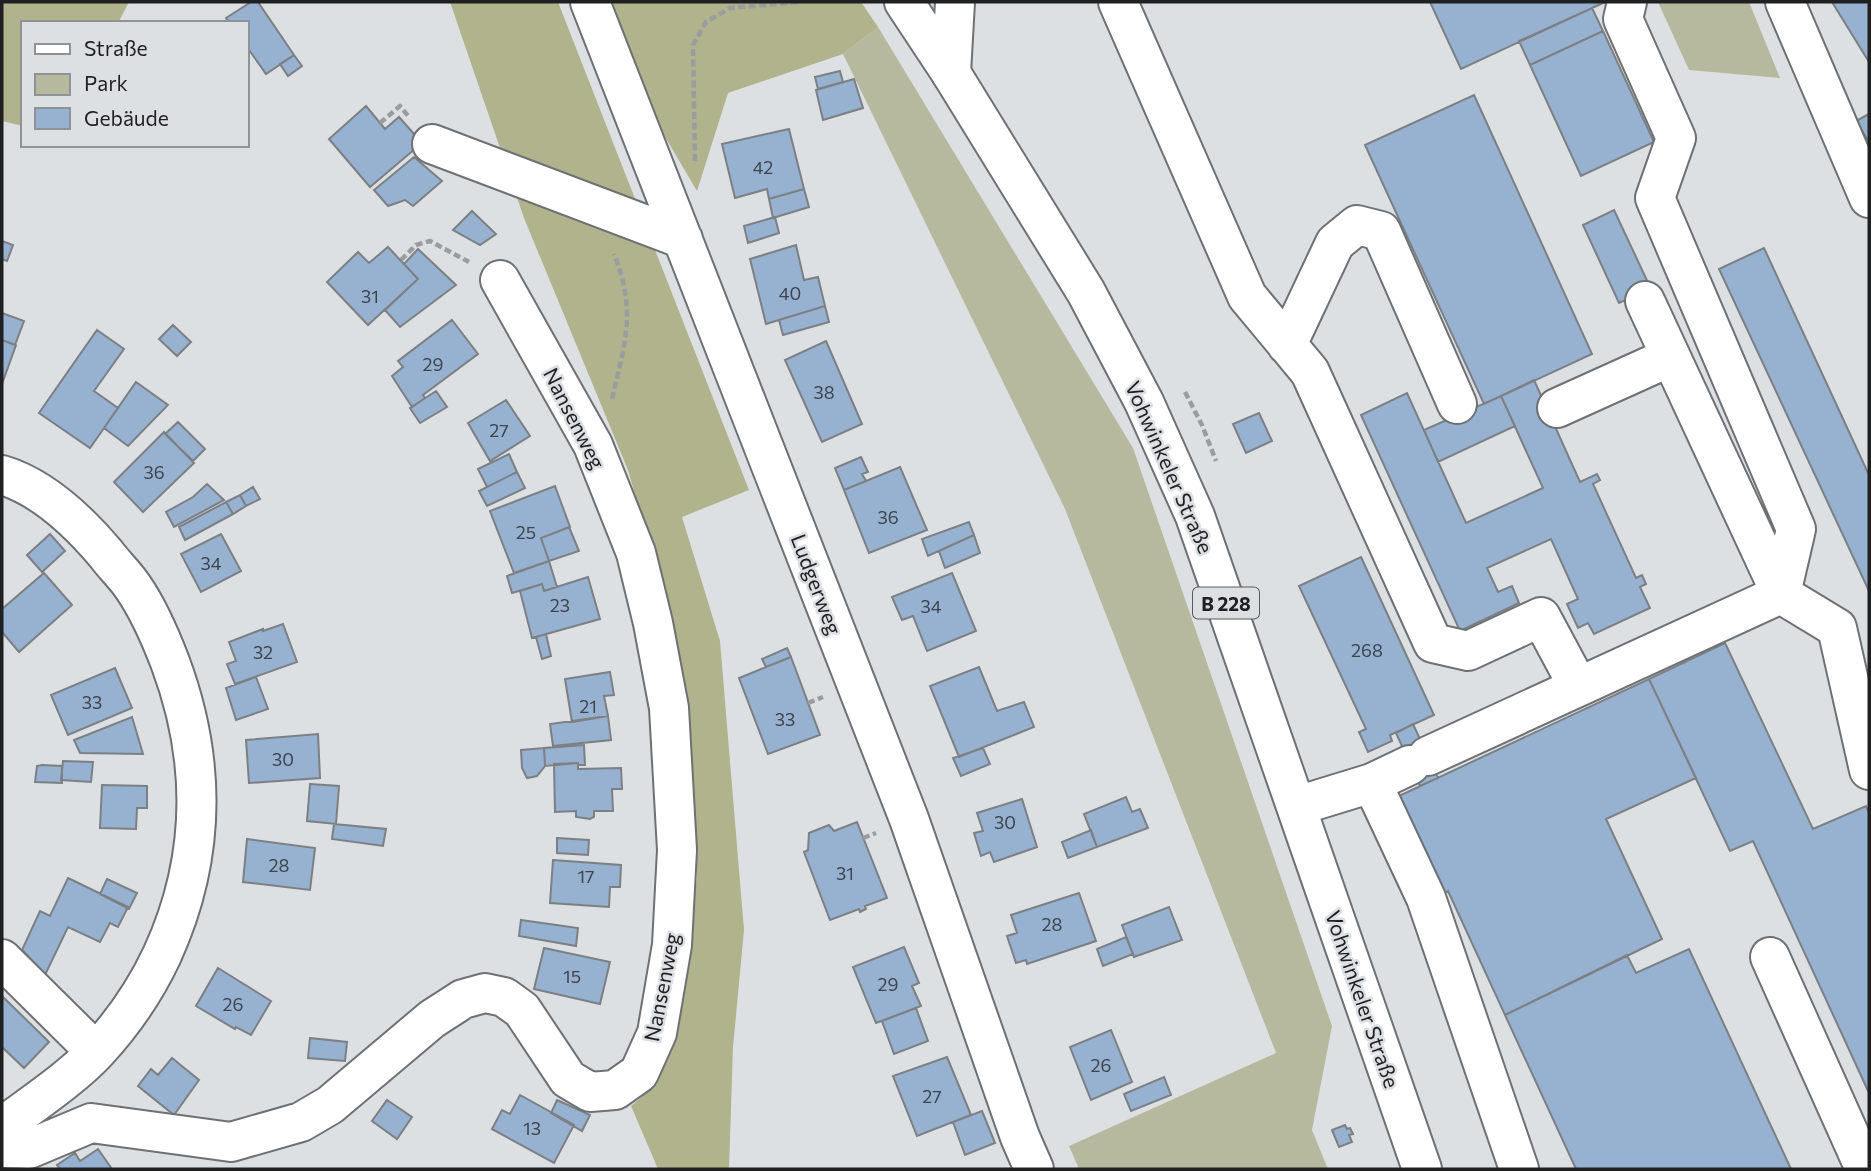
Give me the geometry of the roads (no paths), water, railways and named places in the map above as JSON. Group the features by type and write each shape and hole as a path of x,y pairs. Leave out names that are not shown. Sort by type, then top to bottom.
{"street":[{"name":"Ludgerweg","path":"590,2 909,819 1020,1137 1034,1169"},
{"name":"Vohwinkeler Straße","path":"904,2 1086,292 1144,402 1195,516 1422,1169"},
{"path":"951,73 955,2"},
{"path":"1118,2 1247,296 1310,373 1433,643 1468,651 1541,617 1577,686"},
{"path":"1627,2 1623,19 1676,138 1655,198 1796,529 1781,594"},
{"path":"1784,2 1869,198"},
{"path":"432,144 683,239"},
{"path":"1287,345 1335,243 1357,225 1381,231 1457,404"},
{"name":"Nansenweg","path":"2,1148 29,1149 91,1123 231,1142 301,1122 330,1105 432,1019 463,999 485,993 504,997 522,1010 568,1079 590,1092 615,1090 639,1073 657,1033 672,945 677,850 669,708 636,553 593,445 500,279"},
{"path":"1645,301 1781,594 1837,628 1869,770"},
{"path":"1558,408 1670,357"},
{"path":"2,475 37,492 86,531 132,586 159,633 181,694 194,747 197,787 193,858 186,892 162,956 136,1000 96,1052 2,1127"},
{"path":"1297,806 1372,783 1781,594"},
{"path":"1372,783 1426,898 1519,1169"},
{"path":"1770,957 1865,1169"},
{"path":"2,959 96,1052"}]}
